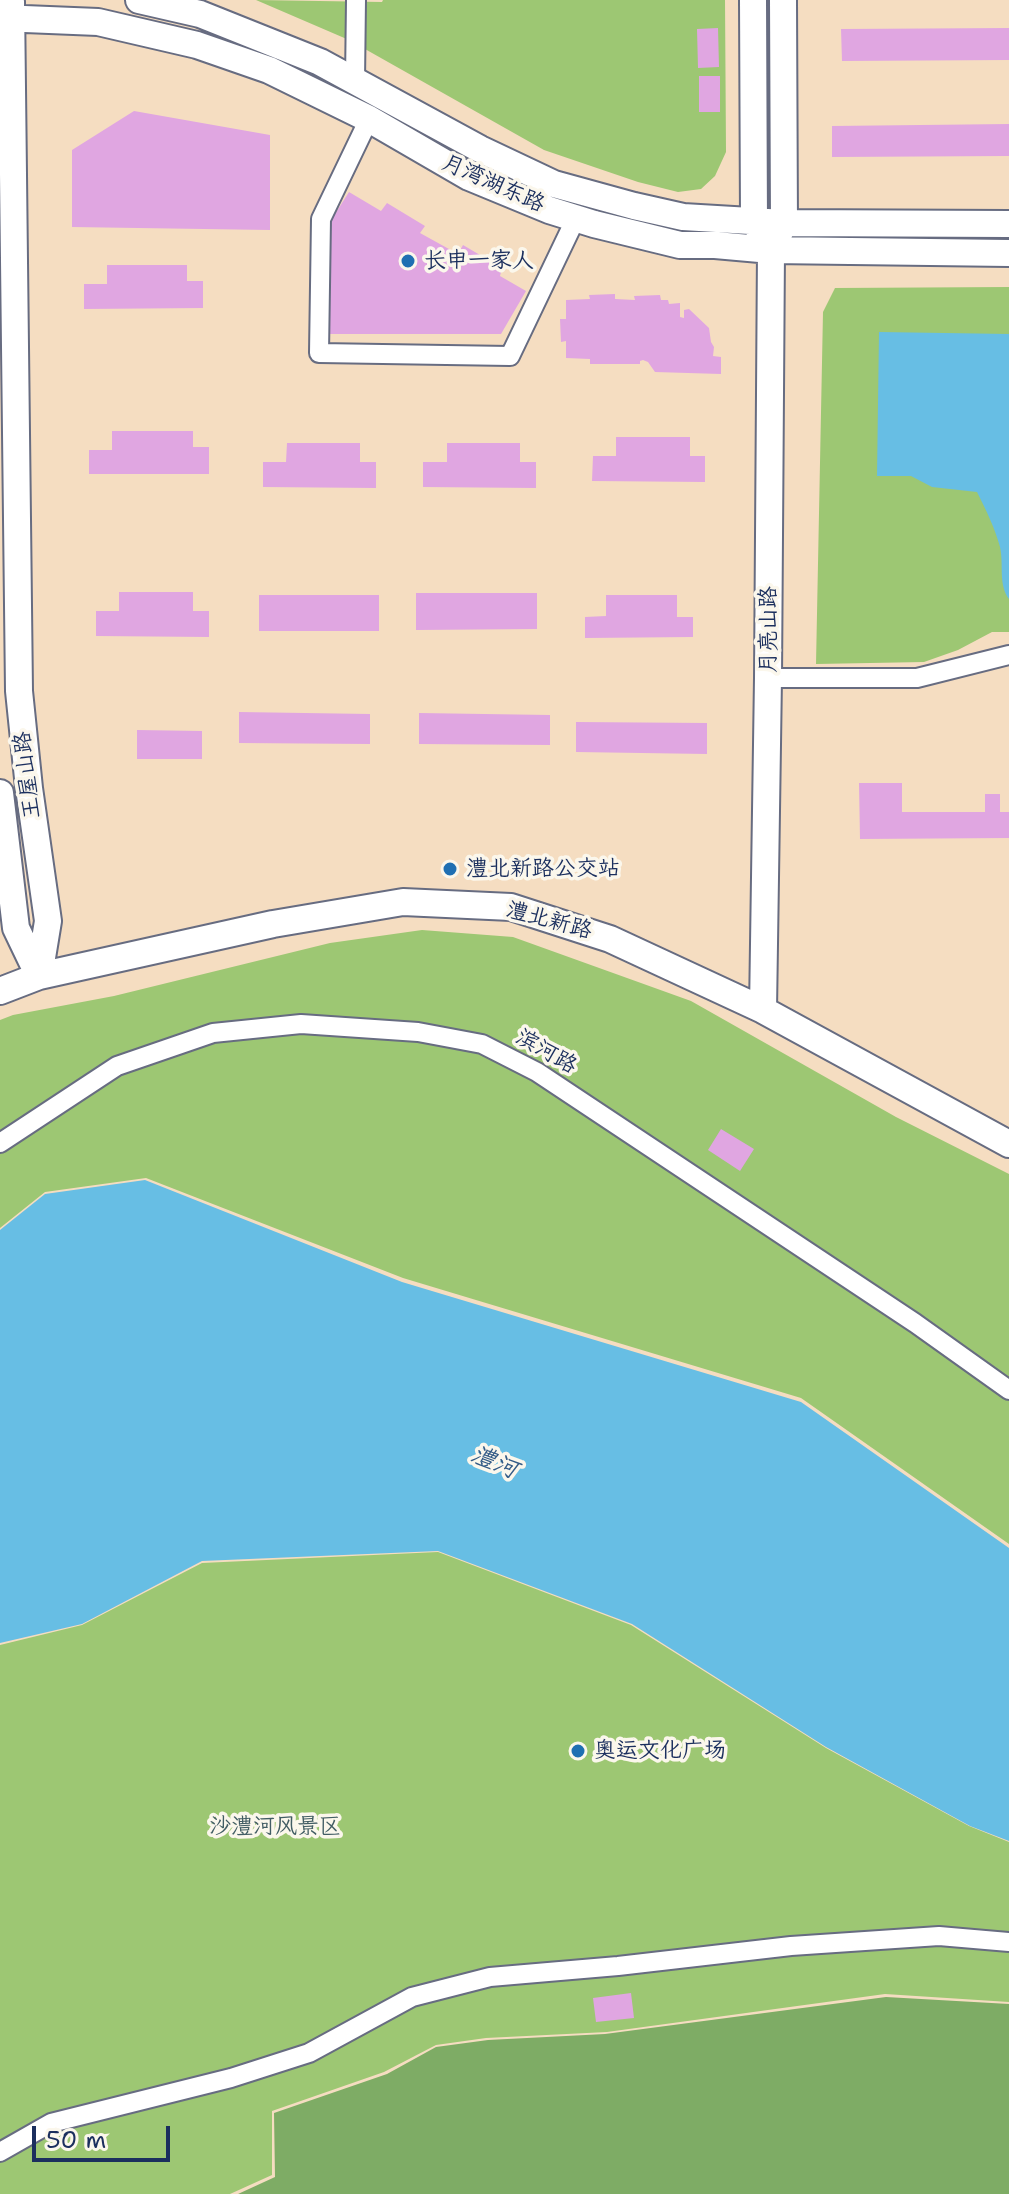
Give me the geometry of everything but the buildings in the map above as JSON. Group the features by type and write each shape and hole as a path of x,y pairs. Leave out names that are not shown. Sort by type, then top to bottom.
{"street":[{"name":"月湾湖东路","path":"139,0 200,14 320,62 480,149 554,184 634,206 683,217 784,223 1009,224"},
{"path":"355,81 356,0"},
{"path":"753,0 754,221 771,250"},
{"name":"月亮山路","path":"763,1010 771,250 784,223 783,0"},
{"name":"月湾湖东路","path":"7,12 98,22 197,45 269,70 369,119 469,177 549,210 680,245 771,250 1009,253"},
{"name":"王屋山路","path":"7,12 9,691 29,788 48,921 39,976"},
{"path":"369,119 321,219 319,353 510,356 576,218"},
{"path":"768,678 917,678 1009,655"},
{"name":"王屋山路","path":"0,793 16,928 39,976"},
{"name":"澧北新路","path":"0,991 39,976 273,924 403,902 511,907 610,939 763,1010 1009,1144"},
{"name":"滨河路","path":"0,1143 117,1066 213,1033 301,1024 418,1032 482,1044 537,1072 915,1323 1009,1390"},
{"path":"0,2152 51,2123 231,2078 309,2053 412,1997 490,1977 791,1946 909,1938 939,1936 1009,1942"}],"green space":[{"path":"256,0 725,0 726,152 715,176 701,189 678,192 638,182 544,150 349,40"},
{"path":"1009,287 1009,632 992,632 958,650 924,662 816,664 823,312 835,288"},
{"path":"422,930 513,937 691,1001 896,1117 1009,1174 1009,1544 801,1398 403,1278 146,1178 45,1192 0,1228 0,1020 114,996 330,943"},
{"name":"沙澧河风景区","path":"438,1552 631,1625 826,1748 969,1826 1009,1842 1009,2002 885,1994 607,2032 486,2038 436,2045 384,2072 272,2111 272,2175 230,2194 0,2194 0,1645 82,1625 202,1563"},
{"path":"886,1997 1009,2004 1009,2194 238,2194 275,2177 274,2113 387,2074 436,2047 488,2040 605,2034"}],"water":[{"path":"879,332 1009,334 1009,599 1004,587 998,540 977,492 932,487 911,476 877,476"},
{"name":"澧河","path":"145,1180 402,1282 801,1402 1009,1548 1009,1841 970,1826 826,1747 632,1624 438,1551 202,1561 82,1624 0,1643 0,1230 45,1194"}],"place":[{"name":"长申一家人","path":"408,261"},
{"name":"澧北新路公交站","path":"450,869"},
{"name":"奥运文化广场","path":"578,1751"}]}
